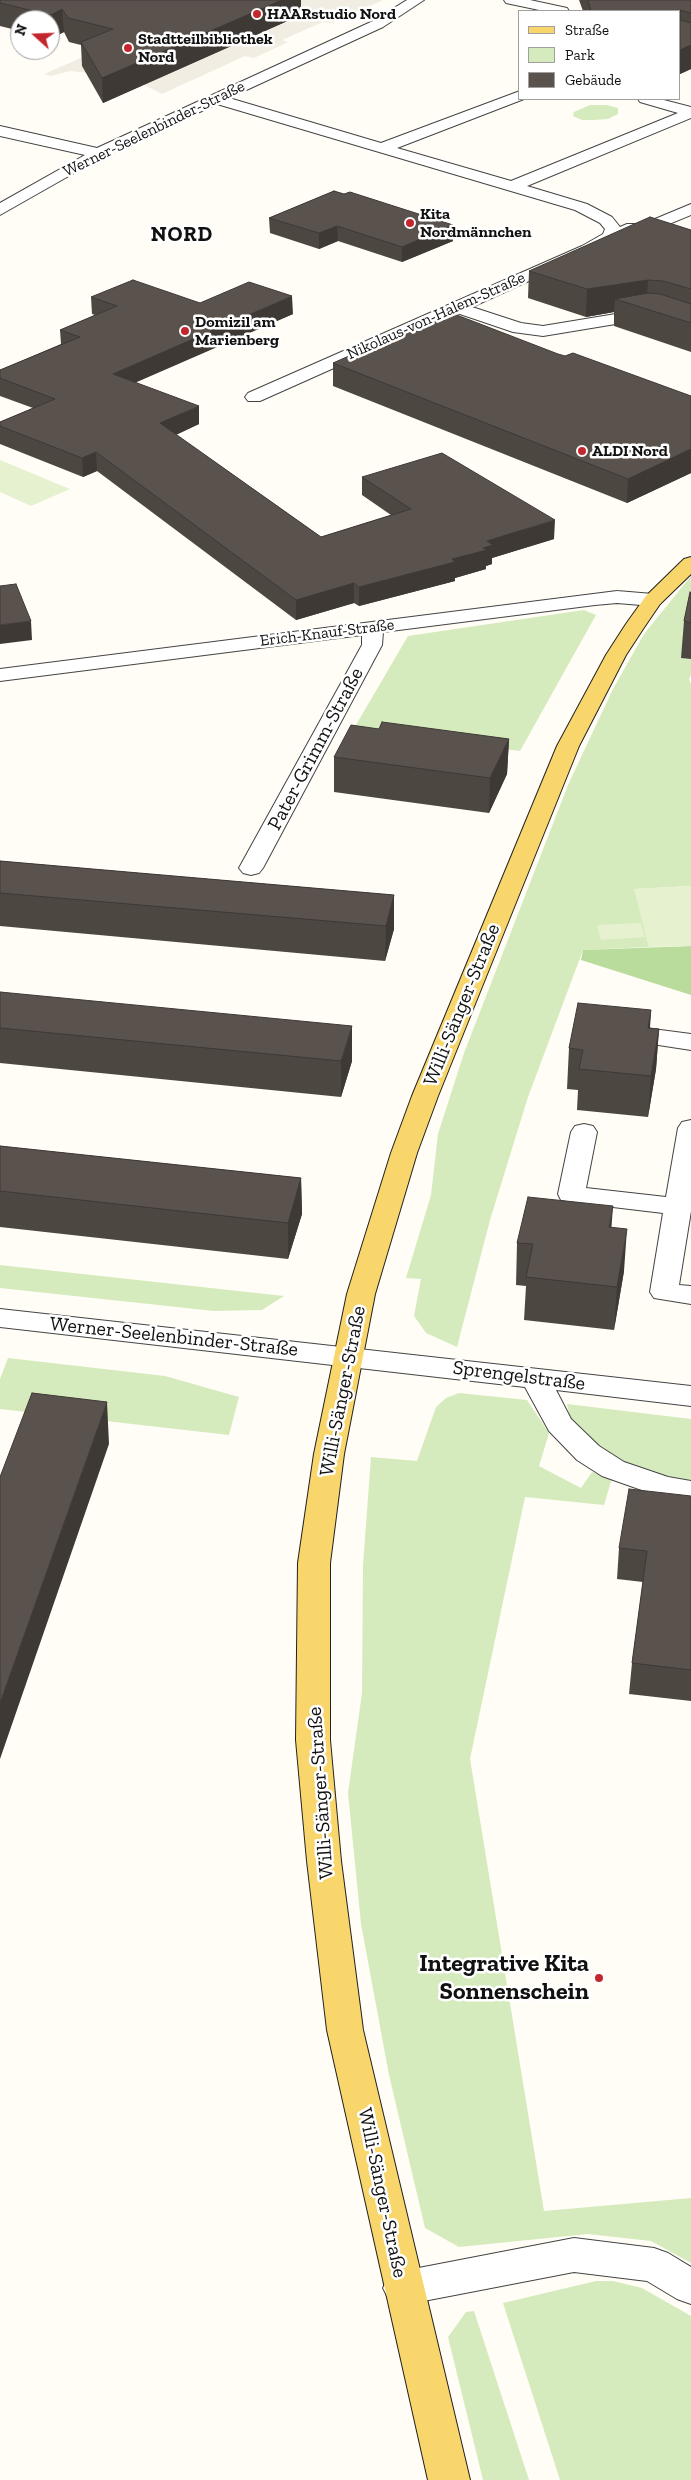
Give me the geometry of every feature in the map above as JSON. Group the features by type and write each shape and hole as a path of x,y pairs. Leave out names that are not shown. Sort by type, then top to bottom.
{"main road":[{"name":"Willi-Sänger-Straße","path":"449,2480 402,2288 346,2030 324,1861 313,1740 314,1563 329,1454 347,1358 362,1294 404,1153 425,1096 568,746 616,655 653,600 691,562"}],"street":[{"name":"Werner-Seelenbinder-Straße","path":"0,210 99,153 378,24 417,0"},
{"path":"512,0 557,10"},
{"path":"359,20 378,24"},
{"path":"273,59 292,63"},
{"path":"382,148 518,96"},
{"path":"215,99 581,207 606,220 613,229 645,229 673,238"},
{"path":"649,100 691,112"},
{"path":"513,186 691,112"},
{"path":"0,131 99,153"},
{"path":"645,229 691,209"},
{"name":"Nikolaus-von-Halem-Straße","path":"254,397 588,249 611,236 613,229"},
{"path":"456,308 519,328 543,331 632,314 661,315 691,325"},
{"name":"Erich-Knauf-Straße","path":"0,674 595,599 617,597 653,600"},
{"name":"Pater-Grimm-Straße","path":"251,868 372,645 373,628"},
{"path":"600,1031 691,1042"},
{"path":"691,1128 664,1292 691,1295"},
{"path":"584,1132 571,1194 678,1208"},
{"name":"Werner-Seelenbinder-Straße","path":"1,1321 347,1358"},
{"name":"Sprengelstraße","path":"347,1358 691,1396"},
{"path":"535,1378 559,1424 588,1453 613,1469 664,1487 691,1490"},
{"name":"Willi-Sänger-Straße","path":"402,2288 574,2255 654,2265 691,2286"}],"green space":[{"path":"590,105 607,105 618,108 618,114 608,119 593,120 582,120 573,116 574,112"},
{"path":"0,460 70,489 31,506 0,492"},
{"path":"691,576 691,675 689,679 691,684 691,886 635,889 649,947 583,950 528,1097 490,1220 457,1347 426,1333 414,1316 421,1279 406,1278 431,1195 438,1134 464,1053 568,785 613,689 644,634"},
{"path":"584,610 596,615 520,751 353,730 408,636"},
{"path":"691,886 691,946 649,947 634,889"},
{"path":"641,923 645,937 601,940 597,925"},
{"path":"691,946 691,995 581,960 583,950"},
{"path":"0,1265 284,1296 262,1310 214,1311 0,1288"},
{"path":"8,1358 165,1376 239,1397 229,1435 0,1409 0,1379"},
{"path":"459,1393 527,1400 549,1433 539,1466 581,1488 592,1472 612,1478 604,1505 525,1497 470,1759 544,2211 691,2198 691,2263 651,2241 588,2234 459,2247 425,2228 389,2075 361,1924 348,1793 362,1693 363,1565 371,1457 417,1461 436,1407 446,1398"},
{"path":"567,1404 691,1419 691,1482 674,1480 620,1464 571,1423"},
{"path":"596,2281 613,2281 642,2288 691,2316 691,2480 560,2480 503,2303"},
{"path":"474,2311 529,2480 483,2480 448,2337 466,2312"}],"shaded area":[{"path":"278,0 383,0 331,23 323,22 282,40 288,42 254,58 245,56 162,94 138,82 90,73 70,71 51,76 44,74 83,57 216,27 255,36 301,16"}],"building":[{"path":"0,0 282,0 102,78 81,42 113,29 68,18 62,9 30,10 0,3"},
{"path":"588,0 691,0 691,13 681,10 591,10"},
{"path":"681,20 691,23 691,45 681,50"},
{"path":"334,191 344,194 350,192 453,225 402,247 337,226 319,233 269,218"},
{"path":"650,217 691,230 691,289 663,281 648,280 587,289 529,271"},
{"path":"133,280 200,303 249,282 292,296 113,374 199,406 160,423 321,537 411,509 362,477 442,453 555,520 487,541 493,545 483,548 487,550 452,559 455,562 359,587 354,583 296,600 96,452 82,458 0,426 0,422 55,399 0,378 0,370 80,337 60,330 117,306 91,297"},
{"path":"648,293 660,294 691,304 691,323 615,299"},
{"path":"449,312 558,354 565,356 573,353 691,396 691,449 628,479 333,363"},
{"path":"16,584 31,621 0,625 0,586"},
{"path":"691,593 691,623 684,621"},
{"path":"382,722 509,739 490,778 334,757 351,725 379,729"},
{"path":"0,861 394,895 386,926 0,893"},
{"path":"0,992 352,1026 341,1061 0,1028"},
{"path":"578,1003 651,1010 648,1028 659,1029 651,1076 579,1069 583,1050 569,1048"},
{"path":"0,1146 301,1178 288,1223 0,1191"},
{"path":"528,1197 613,1206 609,1227 627,1229 617,1287 526,1277 533,1244 517,1243"},
{"path":"32,1393 107,1402 0,1703 0,1477"},
{"path":"629,1489 691,1496 691,1670 632,1663 647,1551 619,1548"}],"place":[{"name":"HAARstudio Nord","path":"257,14"},
{"name":"Stadtteilbibliothek Nord","path":"128,48"},
{"name":"Kita Nordmännchen","path":"410,223"},
{"name":"Domizil am Marienberg","path":"185,331"},
{"name":"ALDI Nord","path":"582,451"},
{"name":"Integrative Kita Sonnenschein","path":"599,1978"}],"district":[{"name":"NORD","path":"182,235"}]}
